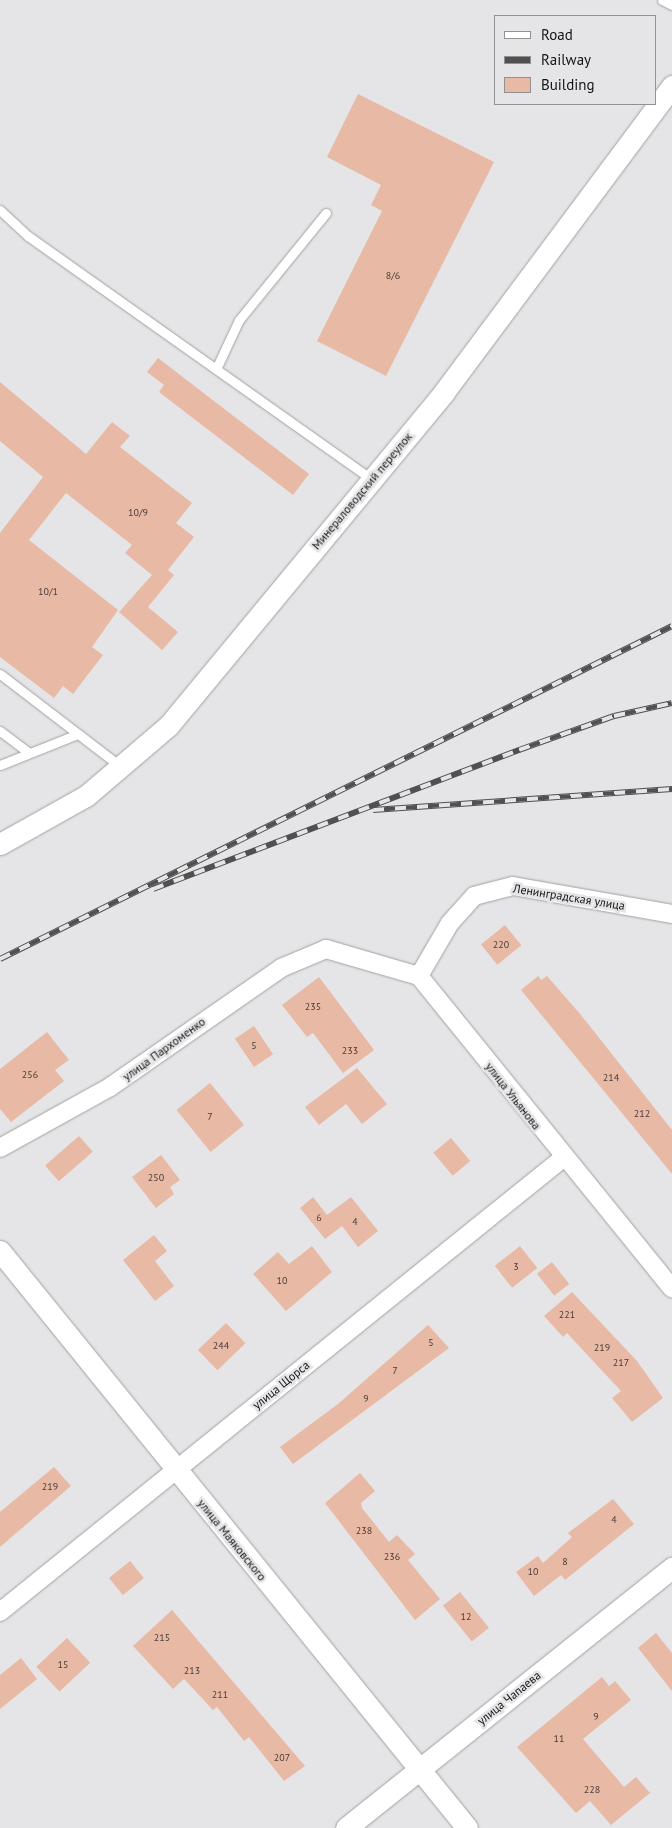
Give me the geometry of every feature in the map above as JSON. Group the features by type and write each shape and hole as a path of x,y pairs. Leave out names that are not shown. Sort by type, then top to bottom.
{"street":[{"name":"Минераловодский переулок","path":"0,844 86,796 169,725 444,392 672,86"},
{"name":"Ленинградская улица","path":"419,976 450,923 474,896 513,886 672,914"},
{"name":"улица Пархоменко","path":"0,1148 110,1087 281,968 326,950 419,976"},
{"name":"улица Ульянова","path":"419,976 563,1158 672,1288"},
{"name":"улица Щорса","path":"0,1612 563,1158"},
{"name":"улица Маяковского","path":"0,1251 175,1470 467,1828"},
{"name":"улица Чапаева","path":"346,1828 672,1568"}],"lane":[{"path":"662,0 672,5"},
{"path":"0,210 28,236 372,480"},
{"path":"216,370 239,320 326,214"},
{"path":"0,674 120,766"},
{"path":"0,731 29,753"},
{"path":"0,765 78,734"}],"building":[{"path":"358,94 494,162 386,376 317,341 382,211 371,205 381,185 327,157"},
{"path":"158,358 309,474 293,495 159,392 164,385 147,372"},
{"path":"0,382 86,454 112,422 130,436 120,447 192,503 176,523 194,537 168,570 174,575 148,607 178,632 162,650 119,612 152,575 125,553 132,545 66,493 29,540 118,610 92,647 103,655 73,694 63,686 54,698 0,657 0,533 43,477 0,441"},
{"path":"505,925 521,945 497,965 481,945"},
{"path":"538,976 541,980 547,976 581,1015 672,1130 672,1174 521,990"},
{"path":"319,977 374,1050 343,1073 313,1033 307,1037 282,1005"},
{"path":"254,1026 273,1054 254,1067 235,1039"},
{"path":"47,1032 69,1060 55,1070 64,1081 11,1122 0,1109 0,1069"},
{"path":"357,1068 387,1104 362,1124 346,1104 319,1125 305,1107"},
{"path":"210,1083 244,1125 211,1152 177,1110"},
{"path":"79,1136 93,1152 59,1181 45,1166"},
{"path":"451,1138 470,1161 453,1176 433,1153"},
{"path":"161,1155 180,1180 170,1187 174,1194 156,1208 132,1177"},
{"path":"313,1197 327,1215 351,1197 378,1231 358,1247 342,1226 325,1239 300,1208"},
{"path":"154,1235 167,1251 155,1261 174,1286 155,1301 123,1260"},
{"path":"312,1246 332,1272 286,1311 253,1274 278,1252 289,1264"},
{"path":"520,1246 537,1268 512,1288 495,1266"},
{"path":"552,1262 569,1284 554,1296 537,1274"},
{"path":"572,1292 637,1361 663,1398 632,1422 612,1398 621,1391 567,1333 563,1337 544,1316"},
{"path":"226,1323 245,1343 217,1370 198,1350"},
{"path":"428,1325 449,1348 293,1464 280,1447 338,1404"},
{"path":"54,1467 71,1486 0,1547 0,1512"},
{"path":"360,1473 375,1491 361,1503 362,1508 389,1542 397,1535 415,1554 408,1560 440,1599 415,1620 325,1503"},
{"path":"613,1499 634,1524 565,1580 561,1575 534,1596 516,1572 538,1556 543,1563 572,1537 568,1533"},
{"path":"130,1561 144,1578 123,1595 109,1578"},
{"path":"460,1592 489,1628 472,1642 443,1606"},
{"path":"172,1610 305,1766 284,1781 249,1737 244,1741 217,1707 213,1710 184,1679 173,1689 133,1646"},
{"path":"656,1633 672,1653 672,1691 638,1648"},
{"path":"67,1638 90,1663 59,1692 36,1667"},
{"path":"21,1658 37,1679 0,1709 0,1675"},
{"path":"602,1677 609,1686 615,1681 631,1700 583,1739 624,1787 636,1777 650,1793 611,1825 590,1801 576,1813 517,1747"}],"railway":[{"path":"0,959 672,626"},
{"path":"153,889 519,750 614,716 672,703"},
{"path":"373,810 672,789"}]}
